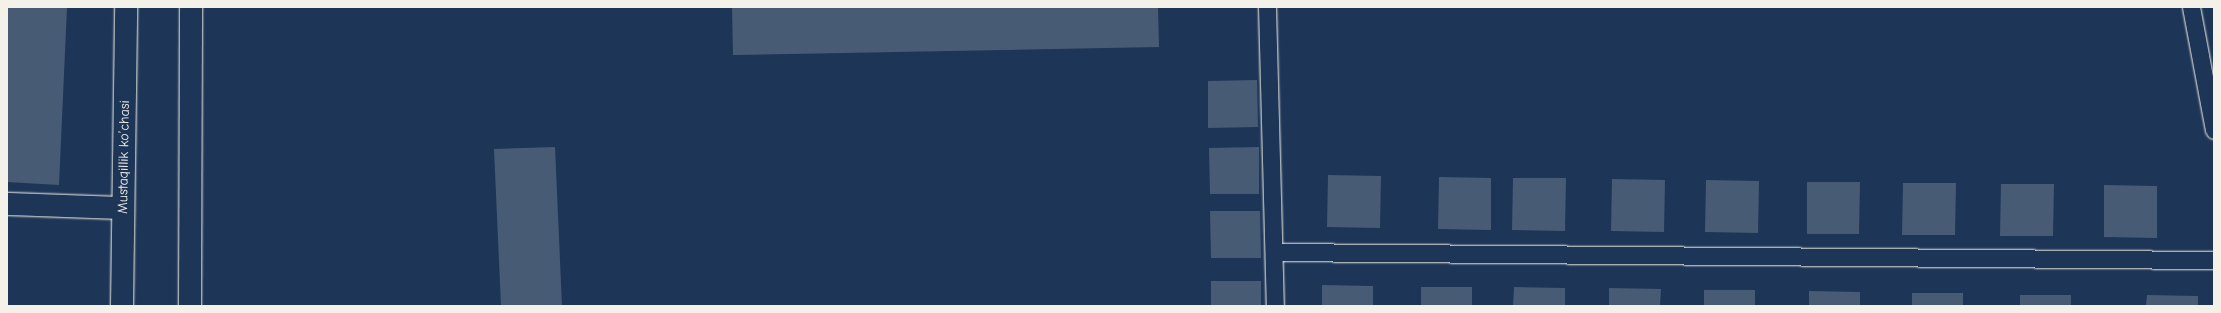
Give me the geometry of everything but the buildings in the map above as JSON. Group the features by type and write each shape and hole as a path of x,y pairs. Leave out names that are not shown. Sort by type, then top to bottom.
{"main road":[{"name":"Mustaqillik ko’chasi","path":"122,306 126,7"},
{"path":"190,306 191,7"},
{"path":"7,204 123,208"}],"lane":[{"path":"1267,7 1275,306"},
{"path":"2191,7 2214,130"},
{"path":"1274,252 2214,260"}]}
